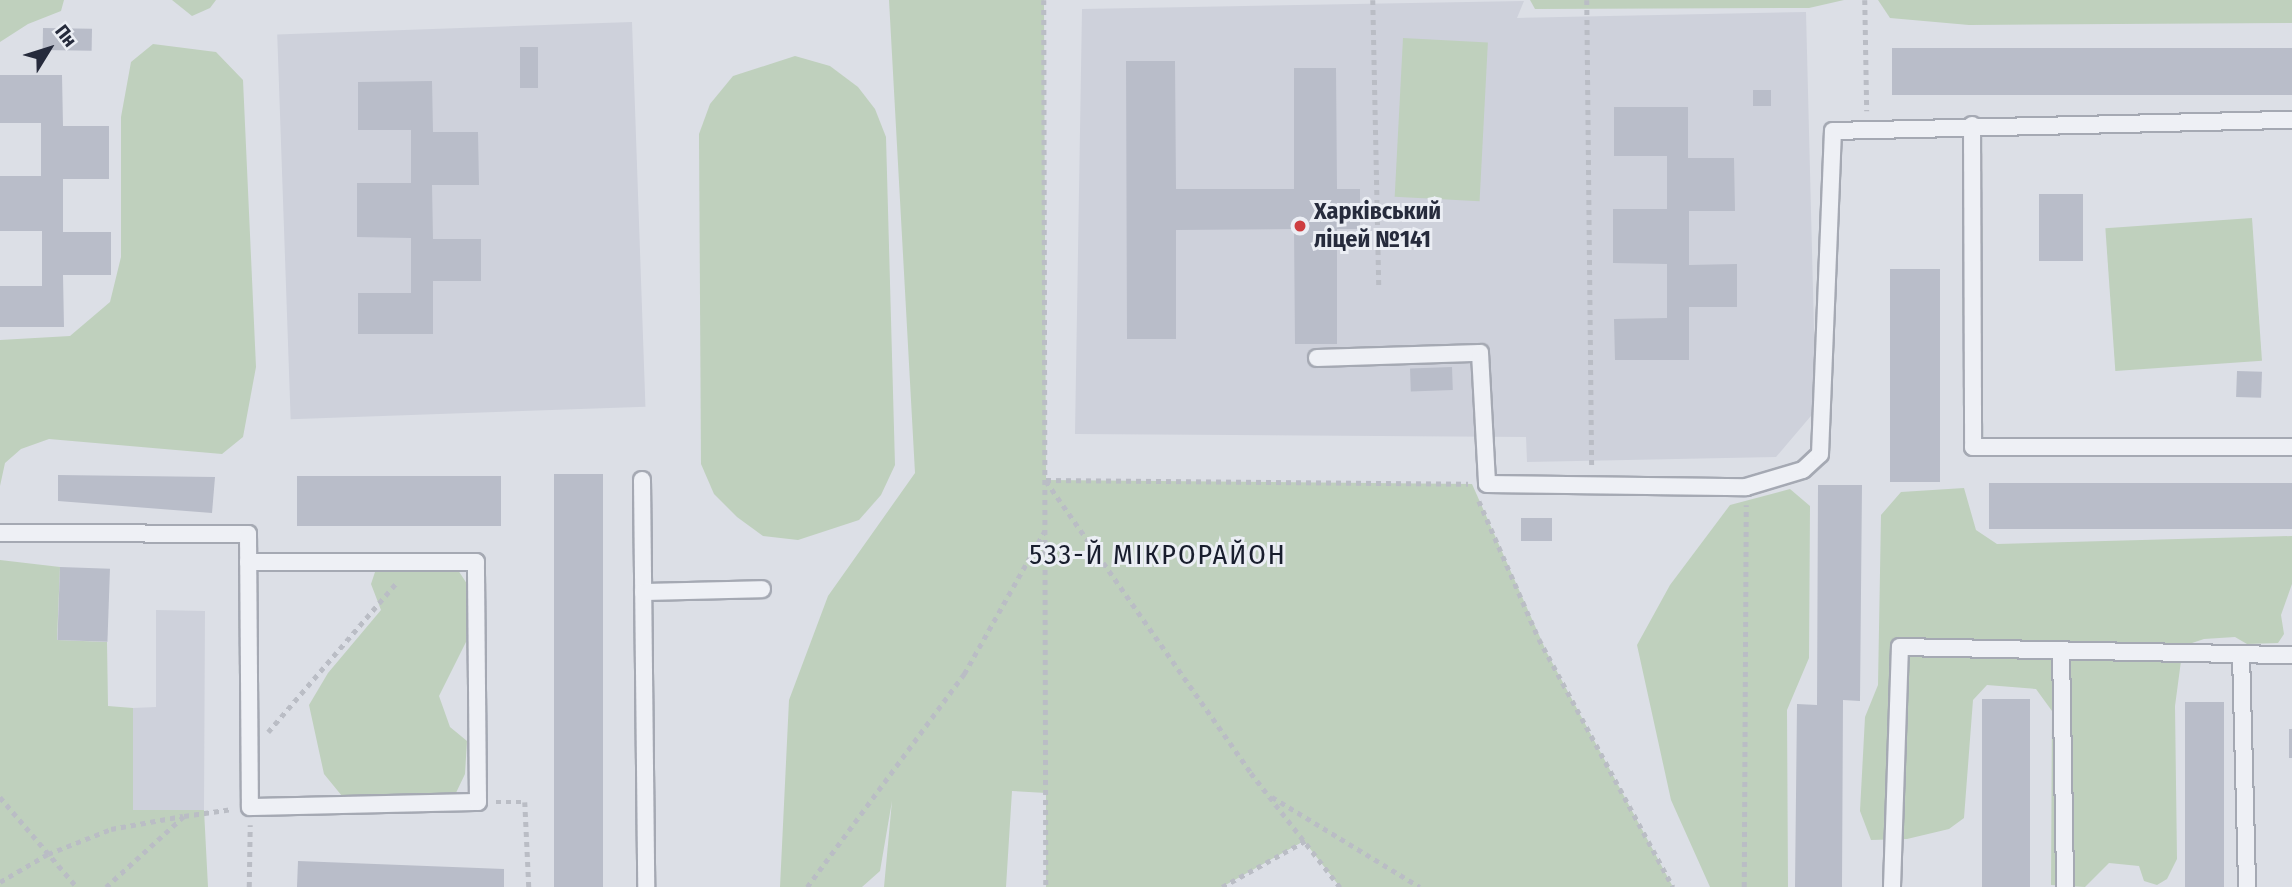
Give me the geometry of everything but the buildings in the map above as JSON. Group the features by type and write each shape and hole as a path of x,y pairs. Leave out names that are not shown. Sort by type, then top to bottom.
{"lane":[{"path":"1317,358 1480,353 1482,490 1592,485 1746,487 1803,470 1820,454 1833,131 1972,125 2292,120"},
{"path":"1972,125 1973,447 2292,447"},
{"path":"642,480 646,887"},
{"path":"0,533 248,534 248,562 250,754 250,807 478,802 475,562 248,562"},
{"path":"643,592 762,589"},
{"path":"1892,887 1900,647 2292,655"},
{"path":"2061,650 2065,887"},
{"path":"2241,654 2247,887"}],"path":[{"path":"1045,0 1046,887"},
{"path":"1373,0 1379,285"},
{"path":"1587,0 1592,485"},
{"path":"1865,0 1868,128"},
{"path":"1046,480 1482,490 1539,639 1673,887"},
{"path":"1046,480 1268,795 1340,887"},
{"path":"1744,887 1746,487"},
{"path":"807,887 964,674 1046,528"},
{"path":"250,754 415,562"},
{"path":"1268,795 1420,887"},
{"path":"0,797 77,887"},
{"path":"478,802 525,802 529,887"},
{"path":"0,882 48,854 111,829 250,807 249,887"},
{"path":"106,887 184,816"},
{"path":"1222,887 1305,841"}],"shaded area":[{"path":"1524,1 1517,18 1806,12 1816,410 1776,457 1527,462 1526,437 1075,434 1082,9"},
{"path":"632,22 645,407 291,419 277,34"},
{"path":"156,610 205,611 204,810 133,810 133,708 156,707"}],"green space":[{"path":"0,0 64,0 61,11 28,24 0,42"},
{"path":"172,0 216,0 210,8 192,16"},
{"path":"889,0 1044,0 1046,480 1472,484 1547,653 1673,887 1340,887 1304,841 1222,887 1046,887 1046,793 1012,791 1006,887 884,887 892,801 880,871 862,887 780,887 789,700 828,596 915,473"},
{"path":"1530,0 1844,0 1809,8 1535,9"},
{"path":"1878,0 2292,0 2292,23 1969,25 1890,18"},
{"path":"1403,38 1488,42 1480,201 1395,197"},
{"path":"153,44 216,52 243,80 256,367 243,437 222,454 49,439 21,449 5,463 0,486 0,340 70,336 110,302 121,257 121,117 131,62"},
{"path":"795,56 830,66 858,87 875,109 886,137 895,465 881,495 859,520 798,540 763,536 737,517 714,494 701,464 699,134 710,104 733,76"},
{"path":"2252,218 2262,361 2115,371 2105,228"},
{"path":"1964,488 1976,530 1997,544 2292,536 2292,584 2281,615 2284,634 2278,643 2247,644 2235,637 2204,639 2183,646 2175,706 2177,859 2167,879 2157,885 2144,881 2139,866 2109,863 2085,887 2051,885 2052,711 2036,689 1987,685 1973,700 1964,818 1949,829 1907,839 1871,840 1860,811 1865,717 1878,685 1881,515 1901,492"},
{"path":"1790,489 1810,506 1809,658 1787,710 1788,887 1710,887 1671,800 1637,645 1670,585 1730,505"},
{"path":"0,560 60,567 57,640 107,642 108,706 133,708 133,810 204,810 208,887 0,887"},
{"path":"458,570 469,587 466,642 439,696 450,727 467,741 465,774 454,797 342,796 324,774 309,705 328,673 381,610 371,584 375,572"}],"place":[{"name":"Харківський ліцей №141","path":"1300,226"}],"district":[{"name":"533-Й МІКРОРАЙОН","path":"1158,555"}]}
